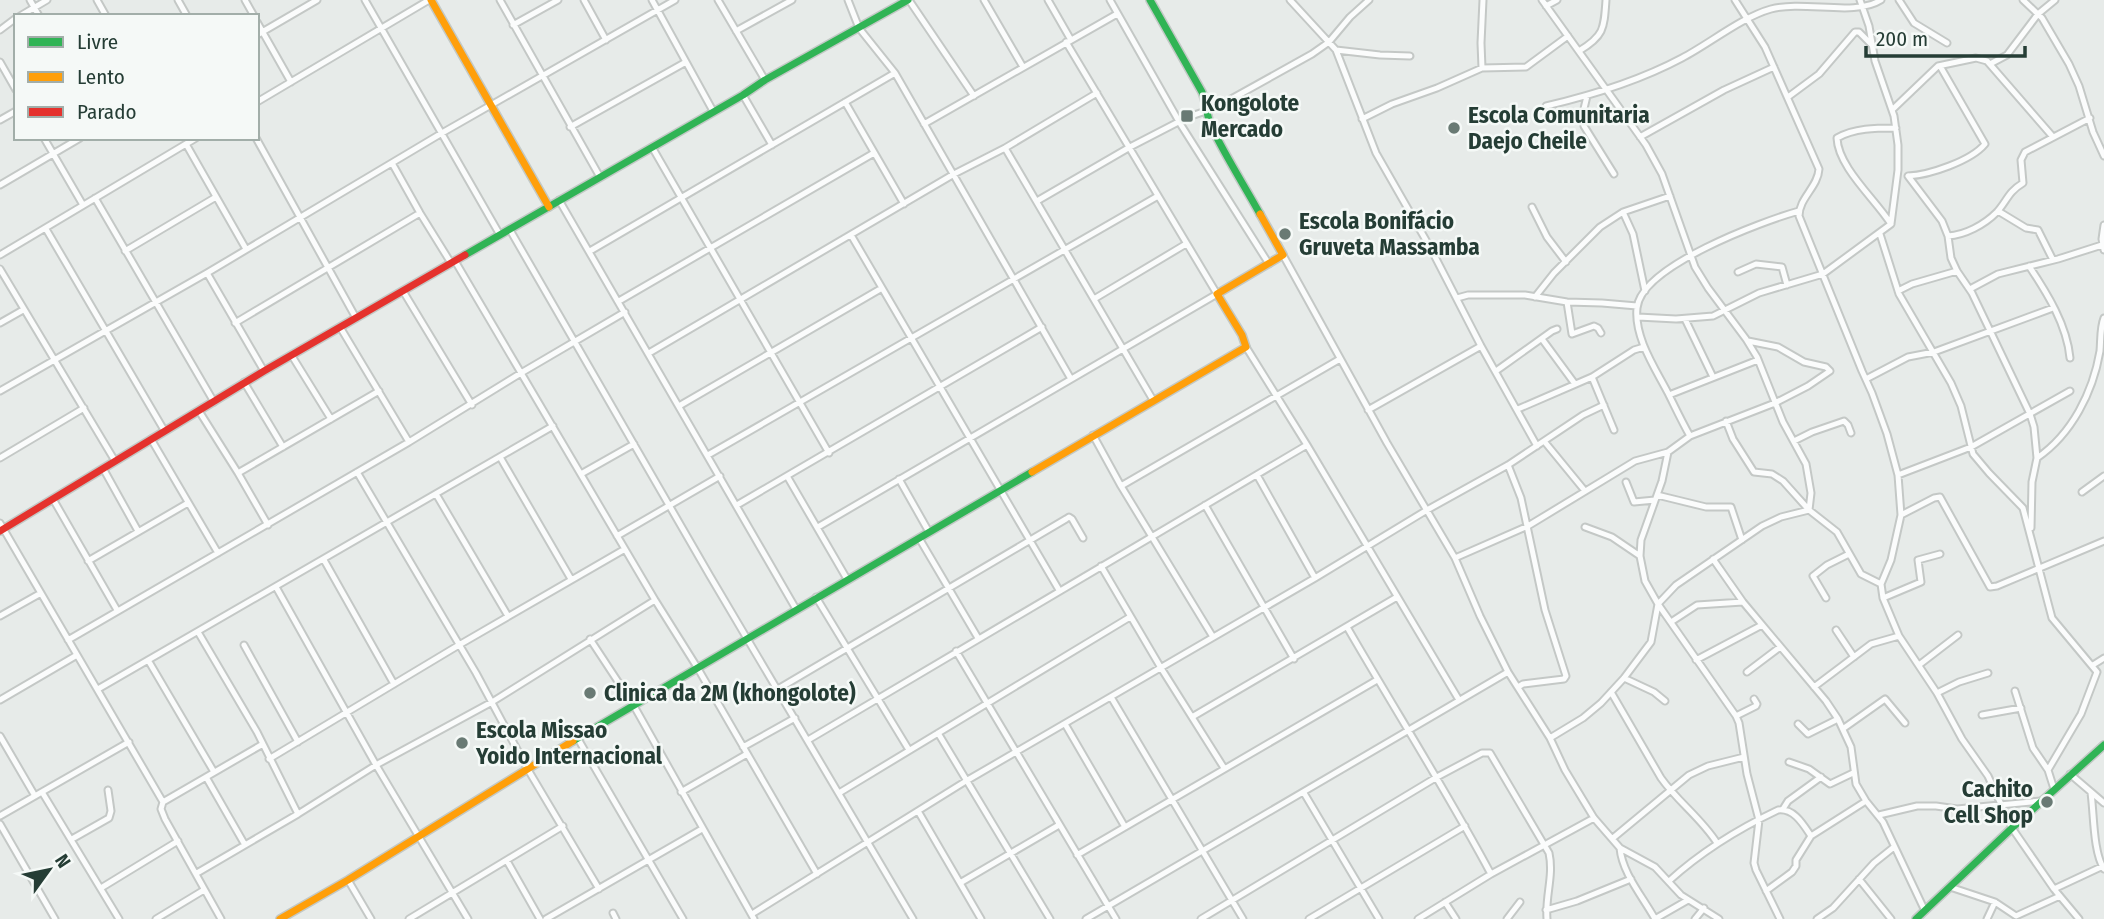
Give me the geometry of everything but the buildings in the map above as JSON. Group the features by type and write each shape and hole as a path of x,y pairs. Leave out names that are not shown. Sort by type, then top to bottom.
{"street":[{"path":"30,0 38,14"},
{"path":"23,14 47,0"},
{"path":"290,82 260,33 317,0"},
{"path":"365,0 500,235"},
{"path":"259,102 430,0 549,207"},
{"path":"500,0 600,177"},
{"path":"513,25 558,0"},
{"path":"584,0 606,40"},
{"path":"652,0 713,111"},
{"path":"0,391 207,273 442,132 675,0"},
{"path":"718,0 765,80"},
{"path":"736,31 792,0"},
{"path":"848,0 859,28 895,74 1071,379"},
{"path":"163,802 1,528 104,470 244,382 765,80 909,0 974,96"},
{"path":"984,0 1023,67"},
{"path":"1048,0 1097,93 1242,335 1246,347 1459,700"},
{"path":"1110,0 1180,121 1269,264"},
{"path":"1150,0 1202,92 1211,127 1236,174 1368,410 1455,558 1508,671 1550,738 1565,770 1594,818 1620,848 1655,867 1688,900 1719,919"},
{"path":"1290,0 1336,50 1376,153 1537,446"},
{"path":"1037,201 1180,121 1216,108 1312,54 1329,41 1369,0"},
{"path":"1482,68 1483,0"},
{"path":"1557,0 1544,3 1640,137 1662,174 1700,277 1748,341 1758,360 1783,422 1805,464 1811,493 1809,510"},
{"path":"1579,51 1599,38 1606,0"},
{"path":"1690,436 1644,347 1637,306 1644,291 1665,272 1691,256 1739,232 1798,211 1816,183 1819,169 1765,47 1735,0"},
{"path":"1638,317 1685,319 1713,316 1744,298 1823,274 1891,224 1898,176 1896,128 1860,0"},
{"path":"1546,106 1607,90 1665,68 1747,19 1768,10 1784,6 1862,7 1881,0"},
{"path":"1899,0 1914,23 1947,43"},
{"path":"2023,0 2038,14 2069,64 2104,156"},
{"path":"1990,64 2007,55 2038,14 2055,0"},
{"path":"924,124 1117,14"},
{"path":"1787,97 1819,74 1855,32 1859,32 1871,44"},
{"path":"1362,119 1482,68 1526,66 1568,36"},
{"path":"1336,50 1410,56"},
{"path":"1892,110 1933,69 1940,65 1983,58 2053,137"},
{"path":"0,62 14,86"},
{"path":"570,127 686,62"},
{"path":"1898,176 1908,176 1961,162 1974,155 1985,144 1940,65"},
{"path":"1640,137 1724,90 1774,67"},
{"path":"590,251 895,74"},
{"path":"649,353 1097,93"},
{"path":"743,95 772,145"},
{"path":"1587,96 1582,117 1584,126 1614,174"},
{"path":"845,102 904,204"},
{"path":"1948,236 1959,235 1975,228 1998,211 2010,192 2023,183 2022,156 2090,118"},
{"path":"1891,224 1848,168 1840,154 1837,138 1855,131 1896,128"},
{"path":"45,140 83,205"},
{"path":"0,185 77,140"},
{"path":"0,255 193,140"},
{"path":"257,140 356,318"},
{"path":"186,144 246,249"},
{"path":"652,147 829,453"},
{"path":"1005,148 1153,400"},
{"path":"619,302 874,153"},
{"path":"392,163 698,667 817,874"},
{"path":"1908,176 1942,221 1948,236 1951,258 1992,331 2030,414 2037,458 2032,482 2030,533"},
{"path":"708,456 1158,196"},
{"path":"1535,297 1592,233 1623,212 1670,196"},
{"path":"125,251 216,197"},
{"path":"95,198 214,402"},
{"path":"559,200 796,609"},
{"path":"1532,207 1547,237 1566,262"},
{"path":"1798,211 1866,379 1898,475 1901,515 1891,560 1881,584 1883,598 1899,636 1937,694 1962,740 1988,776 2012,828 2054,889 2079,919"},
{"path":"1998,211 2026,229 2038,230 2053,260"},
{"path":"1623,212 1633,234 1644,291"},
{"path":"235,323 420,213"},
{"path":"1970,289 1993,276 2103,248 2104,225"},
{"path":"46,229 164,430"},
{"path":"510,230 913,919"},
{"path":"1880,234 1898,291 1934,352 1961,406 1971,447 1979,462 2023,508 2052,618 2097,672 2081,714 2048,770"},
{"path":"851,235 1059,590"},
{"path":"1094,299 1186,244"},
{"path":"818,527 1283,255"},
{"path":"1738,272 1756,264 1782,267 1787,285"},
{"path":"2029,266 2065,333 2070,358"},
{"path":"0,269 115,461"},
{"path":"1898,291 1912,284 1957,271"},
{"path":"207,273 264,371"},
{"path":"679,406 882,288"},
{"path":"403,290 472,405"},
{"path":"1457,298 1468,295 1525,295 1567,302 1637,306"},
{"path":"1567,302 1572,334 1594,326 1601,333"},
{"path":"649,353 731,303"},
{"path":"1866,379 1909,357 1934,352 2053,308"},
{"path":"0,323 23,310"},
{"path":"68,640 410,442 625,312"},
{"path":"2037,458 2054,445 2084,403 2102,350 2104,318"},
{"path":"1685,319 1713,376"},
{"path":"340,327 410,442"},
{"path":"737,505 1042,327"},
{"path":"1496,371 1557,329"},
{"path":"1542,339 1575,384"},
{"path":"1455,558 1528,526 1634,461 1668,452 1690,436 1775,403 1830,371 1826,367 1804,362 1778,347 1748,341"},
{"path":"1368,410 1481,345"},
{"path":"280,919 348,880 527,768 1246,347"},
{"path":"1518,409 1592,377 1634,350 1644,347"},
{"path":"292,356 331,419"},
{"path":"1121,486 1340,359"},
{"path":"1669,395 1758,360"},
{"path":"1592,377 1614,430"},
{"path":"244,382 282,447"},
{"path":"239,473 379,391"},
{"path":"1898,475 1971,447 2070,391"},
{"path":"590,639 634,706 753,917 966,781 1508,465 1583,415 1604,405"},
{"path":"0,458 85,408"},
{"path":"199,411 239,473 268,525"},
{"path":"1726,421 1738,447 1755,472 1777,476 1809,510 1837,531 1861,575 1881,584"},
{"path":"1794,441 1840,421 1846,421 1851,433"},
{"path":"98,689 553,426"},
{"path":"1093,435 1213,637"},
{"path":"151,439 218,554"},
{"path":"1544,441 1585,491"},
{"path":"581,474 634,444"},
{"path":"807,740 1307,445"},
{"path":"1668,452 1641,540 1640,556 1645,581 1739,723 1759,820 1754,863 1759,879 1780,919"},
{"path":"500,457 571,579"},
{"path":"1508,465 1521,498 1545,610 1566,676 1564,679 1518,687"},
{"path":"104,470 138,531"},
{"path":"357,472 599,888"},
{"path":"1257,475 1315,578"},
{"path":"617,536 720,476"},
{"path":"787,476 847,579"},
{"path":"2082,492 2104,476"},
{"path":"899,479 929,532"},
{"path":"1626,482 1634,502 1656,497 1706,507 1731,506 1742,540"},
{"path":"436,494 508,616"},
{"path":"1901,515 1940,497 1990,587 2104,541"},
{"path":"53,499 117,610"},
{"path":"88,561 188,503"},
{"path":"1205,505 1294,659"},
{"path":"1550,738 1583,718 1624,678 1651,642 1658,604 1676,585 1772,521 1809,510"},
{"path":"778,689 1069,517 1083,538"},
{"path":"1585,527 1600,531 1640,556"},
{"path":"919,538 978,638"},
{"path":"270,759 625,549"},
{"path":"1826,598 1813,576 1849,554"},
{"path":"1883,598 1920,582 1918,560 1940,554"},
{"path":"1713,559 1743,602 1814,687 1844,728 1854,760 1856,785 1879,815 1925,911"},
{"path":"324,560 394,684"},
{"path":"1101,566 1224,768"},
{"path":"276,587 376,765 468,919"},
{"path":"0,617 41,593"},
{"path":"817,597 909,750"},
{"path":"1192,717 1397,597"},
{"path":"197,873 376,765 492,702 655,600"},
{"path":"1671,622 1697,605 1743,602"},
{"path":"839,793 1130,617"},
{"path":"1696,660 1762,625"},
{"path":"1347,627 1437,777 1491,874"},
{"path":"1836,629 1854,657"},
{"path":"198,632 257,732 298,814"},
{"path":"1919,665 1958,635"},
{"path":"1814,687 1871,643 1899,636"},
{"path":"244,645 298,742"},
{"path":"1747,671 1780,647"},
{"path":"956,651 1116,919"},
{"path":"0,700 78,655"},
{"path":"2093,665 2104,658"},
{"path":"148,660 214,772"},
{"path":"1086,919 1508,671"},
{"path":"1937,694 1959,681 1988,673"},
{"path":"1624,678 1654,692 1665,701"},
{"path":"1077,855 1377,680"},
{"path":"2015,691 2033,748 2048,770 2054,789"},
{"path":"1611,692 1633,733 1669,789 1700,819 1717,843"},
{"path":"1111,697 1243,919"},
{"path":"1736,716 1756,706 1758,704 1754,699"},
{"path":"1844,728 1885,699 1905,723"},
{"path":"1982,715 2021,708"},
{"path":"743,747 795,718"},
{"path":"1798,724 1808,734 1838,719"},
{"path":"1065,724 1125,827"},
{"path":"938,733 1050,919"},
{"path":"0,736 35,796"},
{"path":"578,739 683,919"},
{"path":"0,816 128,742"},
{"path":"221,919 164,819 161,809 163,802 263,744"},
{"path":"1917,919 2041,800 2104,745"},
{"path":"1200,919 1437,777 1482,753 1490,753 1549,853 1551,863 1547,919"},
{"path":"681,792 747,754"},
{"path":"1613,838 1689,775 1708,766 1744,757"},
{"path":"1789,762 1810,769 1830,784 1853,773"},
{"path":"2070,774 2104,803"},
{"path":"206,777 245,845"},
{"path":"1669,881 1703,852 1783,809 1788,802 1821,778"},
{"path":"72,839 109,818 111,811 108,790"},
{"path":"42,792 119,919"},
{"path":"1304,793 1379,919"},
{"path":"2054,889 2103,868 2091,793"},
{"path":"1879,815 1917,806 1957,809 2041,800"},
{"path":"1766,891 1792,872 1811,836 1866,801"},
{"path":"1783,809 1790,811 1811,836"},
{"path":"918,811 981,919"},
{"path":"1418,919 1491,874 1594,818"},
{"path":"0,824 55,919"},
{"path":"960,883 1059,825"},
{"path":"409,919 563,826"},
{"path":"1309,919 1465,826"},
{"path":"546,919 702,829"},
{"path":"101,888 178,841"},
{"path":"1817,919 1828,916 1874,863 1894,847"},
{"path":"1620,848 1621,858 1631,879 1655,919 1688,900"},
{"path":"507,861 540,919"},
{"path":"1546,910 1566,905 1631,879"},
{"path":"348,880 371,919"},
{"path":"1859,880 1891,919"},
{"path":"1950,887 1995,902 2016,916 2060,896"},
{"path":"156,919 204,890"},
{"path":"1444,902 1457,919"},
{"path":"1507,919 1520,902"},
{"path":"1987,919 1995,902"},
{"path":"1695,919 1704,908"},
{"path":"612,913 616,919"}],"traffic: fast":[{"path":"465,255 908,0"},
{"path":"1150,0 1202,92 1212,128 1260,214"},
{"path":"573,741 1032,472"},
{"path":"1916,919 2104,745"}],"traffic: slow":[{"path":"431,0 549,207"},
{"path":"1032,472 1246,347 1242,335 1217,294 1283,255 1260,214"},
{"path":"280,919 573,741"}],"traffic: jam":[{"path":"0,531 264,371 465,255"}],"place":[{"name":"Kongolote Mercado","path":"1187,116"},
{"name":"Escola Comunitaria Daejo Cheile","path":"1454,128"},
{"name":"Escola Bonifácio Gruveta Massamba","path":"1285,234"},
{"name":"Clinica da 2M (khongolote)","path":"590,693"},
{"name":"Escola Missao Yoido Internacional","path":"462,743"},
{"name":"Cachito Cell Shop","path":"2047,802"}]}
